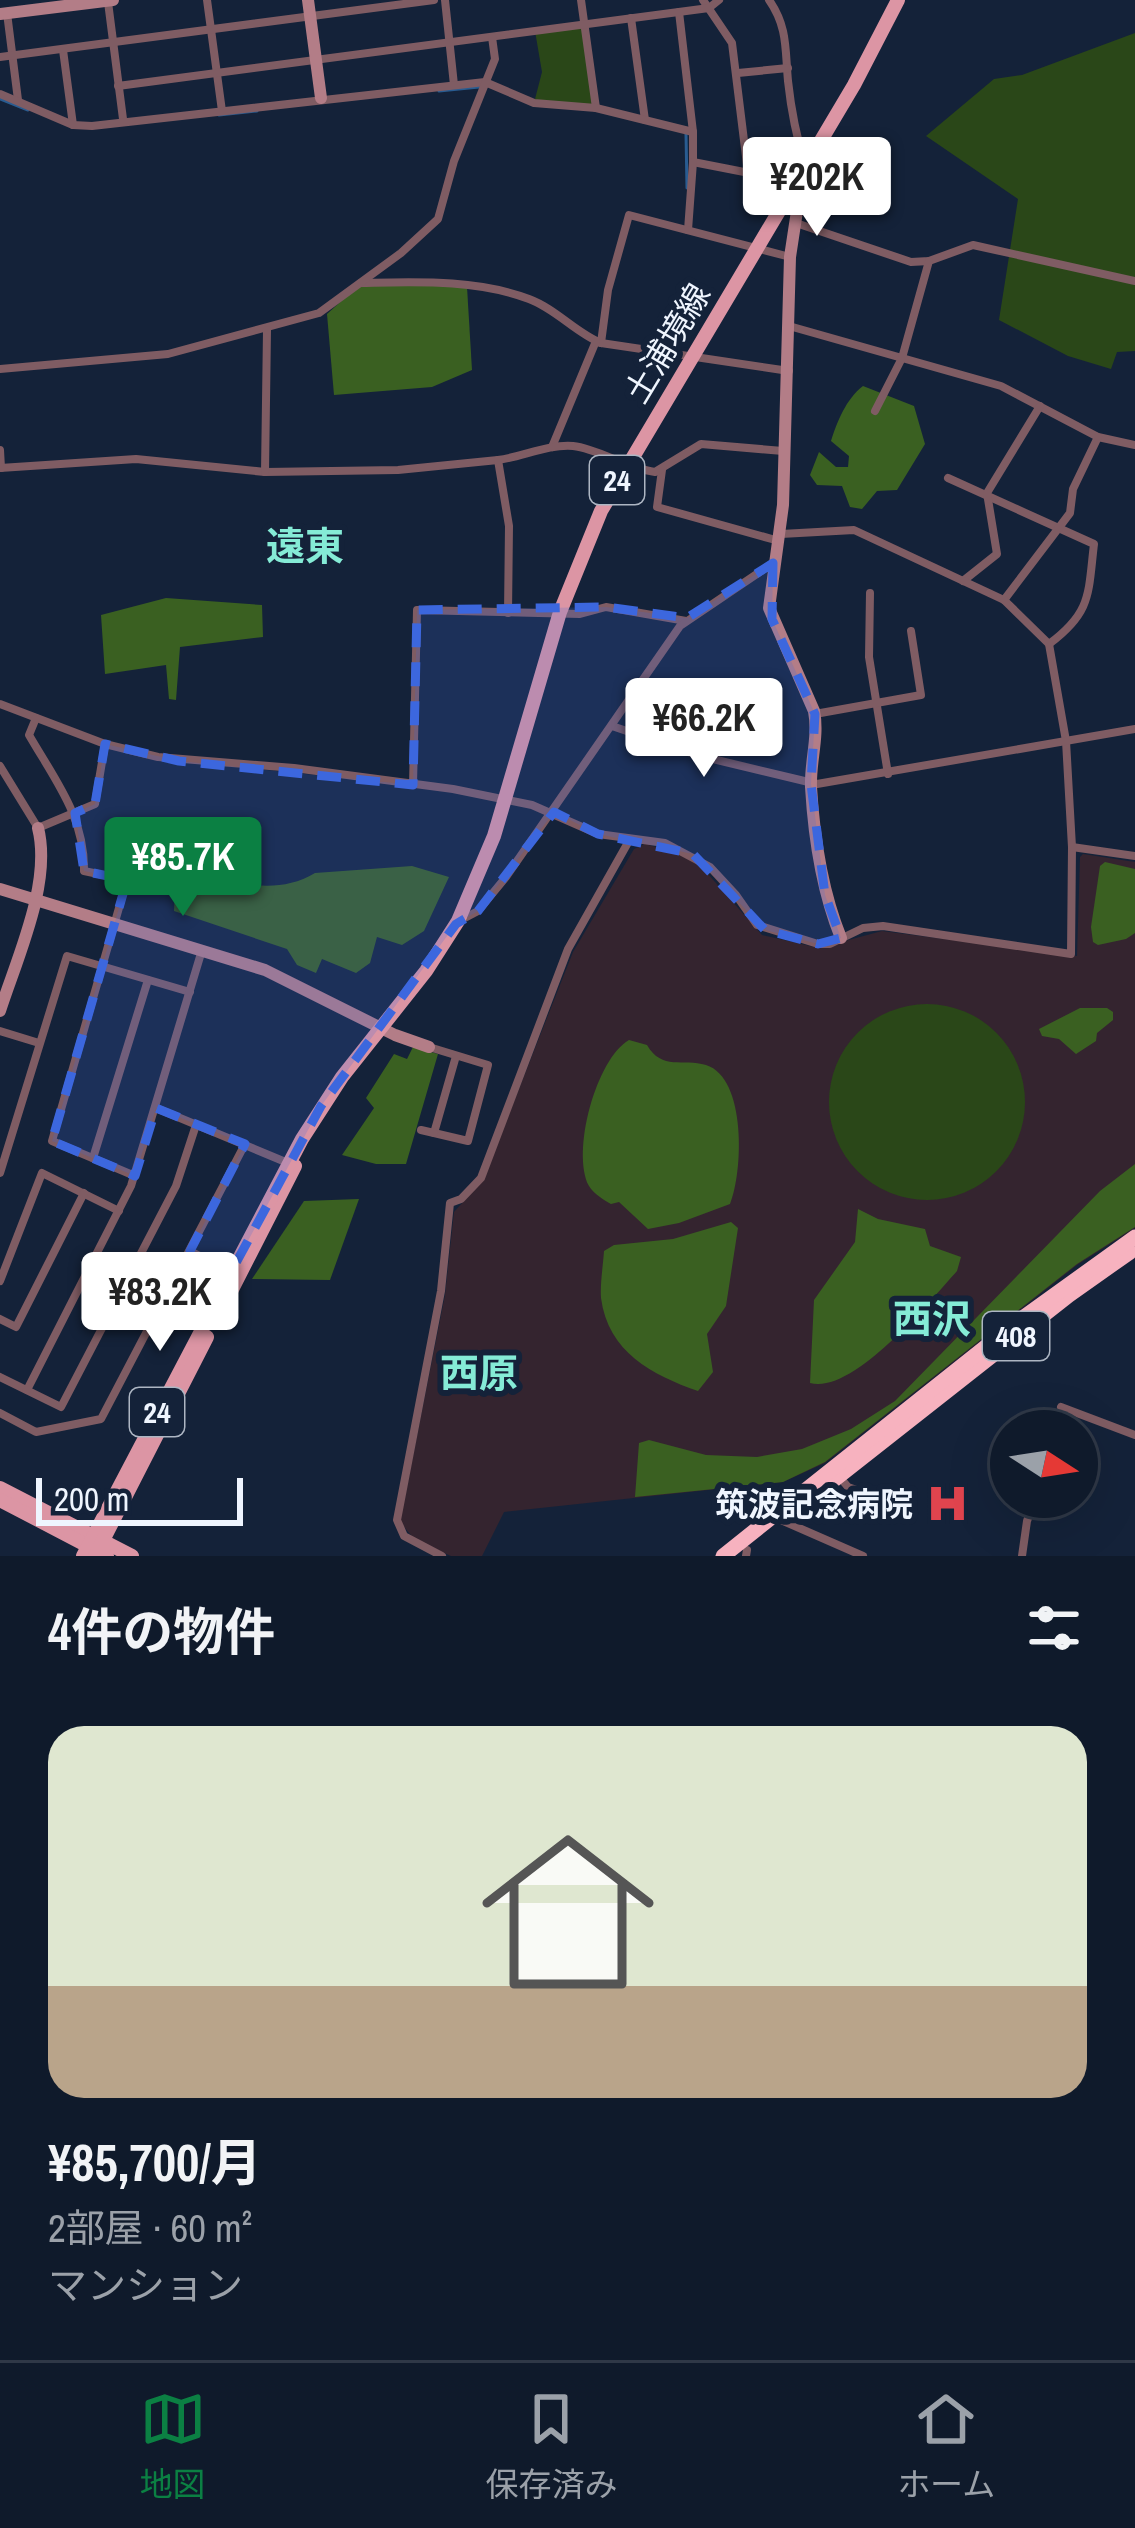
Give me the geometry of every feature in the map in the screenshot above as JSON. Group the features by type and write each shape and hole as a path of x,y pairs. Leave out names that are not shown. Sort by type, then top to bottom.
{"highway":[{"name":"408","path":"723,1556 778,1519 1067,1283 1135,1237"},
{"name":"408","path":"835,1472 1135,1249"},
{"name":"408","path":"744,1554 778,1519"}],"main road":[{"name":"土浦境線","path":"380,1027 410,994 458,921 483,867 560,612 586,544 624,467 806,167 878,44 898,0"},
{"name":"24","path":"95,1549 288,1162 380,1027"},
{"name":"24","path":"95,1549 342,1077"},
{"path":"0,1488 95,1549"},
{"path":"0,1501 95,1549 132,1556"}],"street":[{"path":"18,101 3,14 110,0 123,119"},
{"path":"207,0 222,111"},
{"path":"308,0 321,98"},
{"path":"0,57 434,0"},
{"path":"445,0 454,85"},
{"path":"581,0 596,108"},
{"path":"118,86 680,12 719,0"},
{"path":"770,0 785,29 806,167"},
{"path":"706,4 732,43 748,172"},
{"path":"680,12 693,131 688,227"},
{"path":"631,18 645,120"},
{"path":"0,369 146,358 320,313 415,242 438,219 454,161 495,59 492,37"},
{"path":"63,50 73,124"},
{"path":"738,73 788,68"},
{"path":"0,94 73,124 92,126 485,82 534,103 596,108 693,131"},
{"path":"693,162 748,172 792,188 797,206 790,257 786,452 769,608 815,714 811,784 825,896 841,938"},
{"path":"552,447 599,342 629,215 790,257"},
{"path":"795,222 911,262 929,261 973,245 1135,281"},
{"path":"875,411 902,358 929,261"},
{"path":"359,283 467,285 510,293 532,300 599,342 789,371"},
{"path":"788,326 1001,386 1098,437 1135,445"},
{"path":"265,472 266,329"},
{"path":"963,581 997,554 987,493 1040,406"},
{"path":"1004,600 1070,513 1077,478 1098,437"},
{"path":"0,450 0,468 136,459 265,472 398,470 498,460 552,447 581,447 624,467 662,470 701,444 786,452"},
{"path":"498,460 509,526 508,613"},
{"path":"0,704 105,744 179,761 294,768 505,799 554,812 598,834 664,843 692,854 724,882 765,930 818,944 883,926 1071,953 1066,741 1049,644 1004,600 854,530 780,537 657,507 662,470"},
{"path":"948,478 1094,544 1088,598 1075,625 1049,644"},
{"path":"458,921 478,911 554,812 686,620 773,563"},
{"path":"870,592 869,657 888,774"},
{"path":"413,785 417,610 580,614 606,607 686,620"},
{"path":"815,714 921,695 911,631"},
{"path":"36,718 29,735 75,813 82,831 84,871 128,880 52,1141 135,1176"},
{"path":"612,726 700,756 811,784 1135,729"},
{"path":"38,828 95,804 105,744"},
{"path":"0,766 5,784 38,828 42,868 0,1011"},
{"path":"442,1556 404,1536 397,1520 441,1292 451,1203 481,1178 568,949 630,839"},
{"path":"1072,847 1135,856"},
{"path":"0,889 293,981 380,1027 488,1065 468,1142 421,1130"},
{"path":"27,1390 135,1176 202,950"},
{"path":"0,1173 67,956 190,992"},
{"path":"93,1158 148,980"},
{"path":"0,1031 39,1043"},
{"path":"434,1133 456,1056"},
{"path":"156,1108 288,1162"},
{"path":"66,1426 61,1407 176,1186 196,1125"},
{"path":"0,1413 36,1432 101,1419 245,1144"},
{"path":"0,1281 41,1173 119,1211"},
{"path":"0,1319 16,1327 84,1193"},
{"path":"190,1251 230,1272"},
{"path":"0,1377 61,1407"},
{"path":"1061,1407 1135,1436"},
{"path":"835,1472 848,1487 904,1508"},
{"path":"1024,1556 1028,1518"},
{"path":"778,1519 862,1556"}],"highlighted area":[{"path":"773,563 772,619 815,714 811,784 825,895 841,938 818,944 765,930 693,854 598,834 554,812 478,911 456,924 321,1106 231,1272 190,1251 245,1144 156,1108 135,1176 52,1141 127,880 84,871 75,813 95,804 105,744 179,761 413,785 417,610 606,607 687,618"}],"shaded area":[{"path":"645,844 700,865 762,935 819,948 882,931 1077,956 1080,857 1135,862 1135,1228 1077,1265 825,1463 783,1482 504,1512 482,1556 451,1556 415,1540 400,1522 445,1295 454,1212 483,1180 573,952 634,849"}],"green space":[{"path":"584,24 596,108 534,103 542,72 535,31"},
{"path":"1135,33 1135,351 1117,352 1111,369 1068,356 999,320 1018,199 926,136 994,79 1022,75"},
{"path":"357,287 467,287 472,370 432,387 334,395 327,314"},
{"path":"863,386 914,406 925,444 897,490 877,491 862,509 850,507 842,486 817,485 810,475 819,452 836,467 848,467 849,456 831,441 847,404"},
{"path":"166,598 262,605 263,637 180,647 176,700 169,699 166,665 105,674 101,615"},
{"path":"1105,862 1135,869 1135,933 1098,945 1091,927 1100,866"},
{"path":"412,866 449,877 424,931 402,945 377,937 370,963 356,973 322,959 316,973 297,965 287,949 174,911 176,868 263,886 298,881 315,873"},
{"path":"927,1004 965,1011 997,1032 1018,1064 1025,1102 1018,1140 997,1172 965,1193 927,1200 889,1193 857,1172 836,1140 829,1102 836,1064 857,1032 889,1011"},
{"path":"1080,1008 1113,1012 1113,1020 1097,1033 1096,1041 1076,1054 1059,1039 1042,1036 1039,1029"},
{"path":"629,1040 647,1045 666,1061 706,1065 729,1088 739,1150 730,1204 648,1229 619,1202 611,1204 589,1186 583,1152 590,1107 606,1066"},
{"path":"413,1047 438,1054 406,1164 376,1164 342,1155 374,1108 366,1098 394,1054 407,1059"},
{"path":"1135,1164 1135,1227 1077,1264 825,1462 783,1482 635,1497 639,1443 649,1440 706,1455 757,1457 802,1449 851,1429 895,1401 1100,1191"},
{"path":"359,1199 330,1280 252,1279 304,1201"},
{"path":"858,1209 878,1219 925,1229 930,1246 961,1257 957,1271 868,1361 828,1383 810,1383 814,1300 855,1242"},
{"path":"731,1222 738,1228 726,1306 707,1334 713,1372 698,1391 649,1369 613,1333 601,1298 604,1251 614,1245 673,1239"}],"waterway":[{"path":"439,91 479,87"},
{"path":"0,99 28,110"},
{"path":"219,115 257,111"},
{"path":"686,134 687,188"}],"place":[{"name":"筑波記念病院","path":"947,1504"}],"district":[{"name":"遠東","path":"305,546"},
{"name":"西沢","path":"932,1319"},
{"name":"西原","path":"479,1373"}]}
